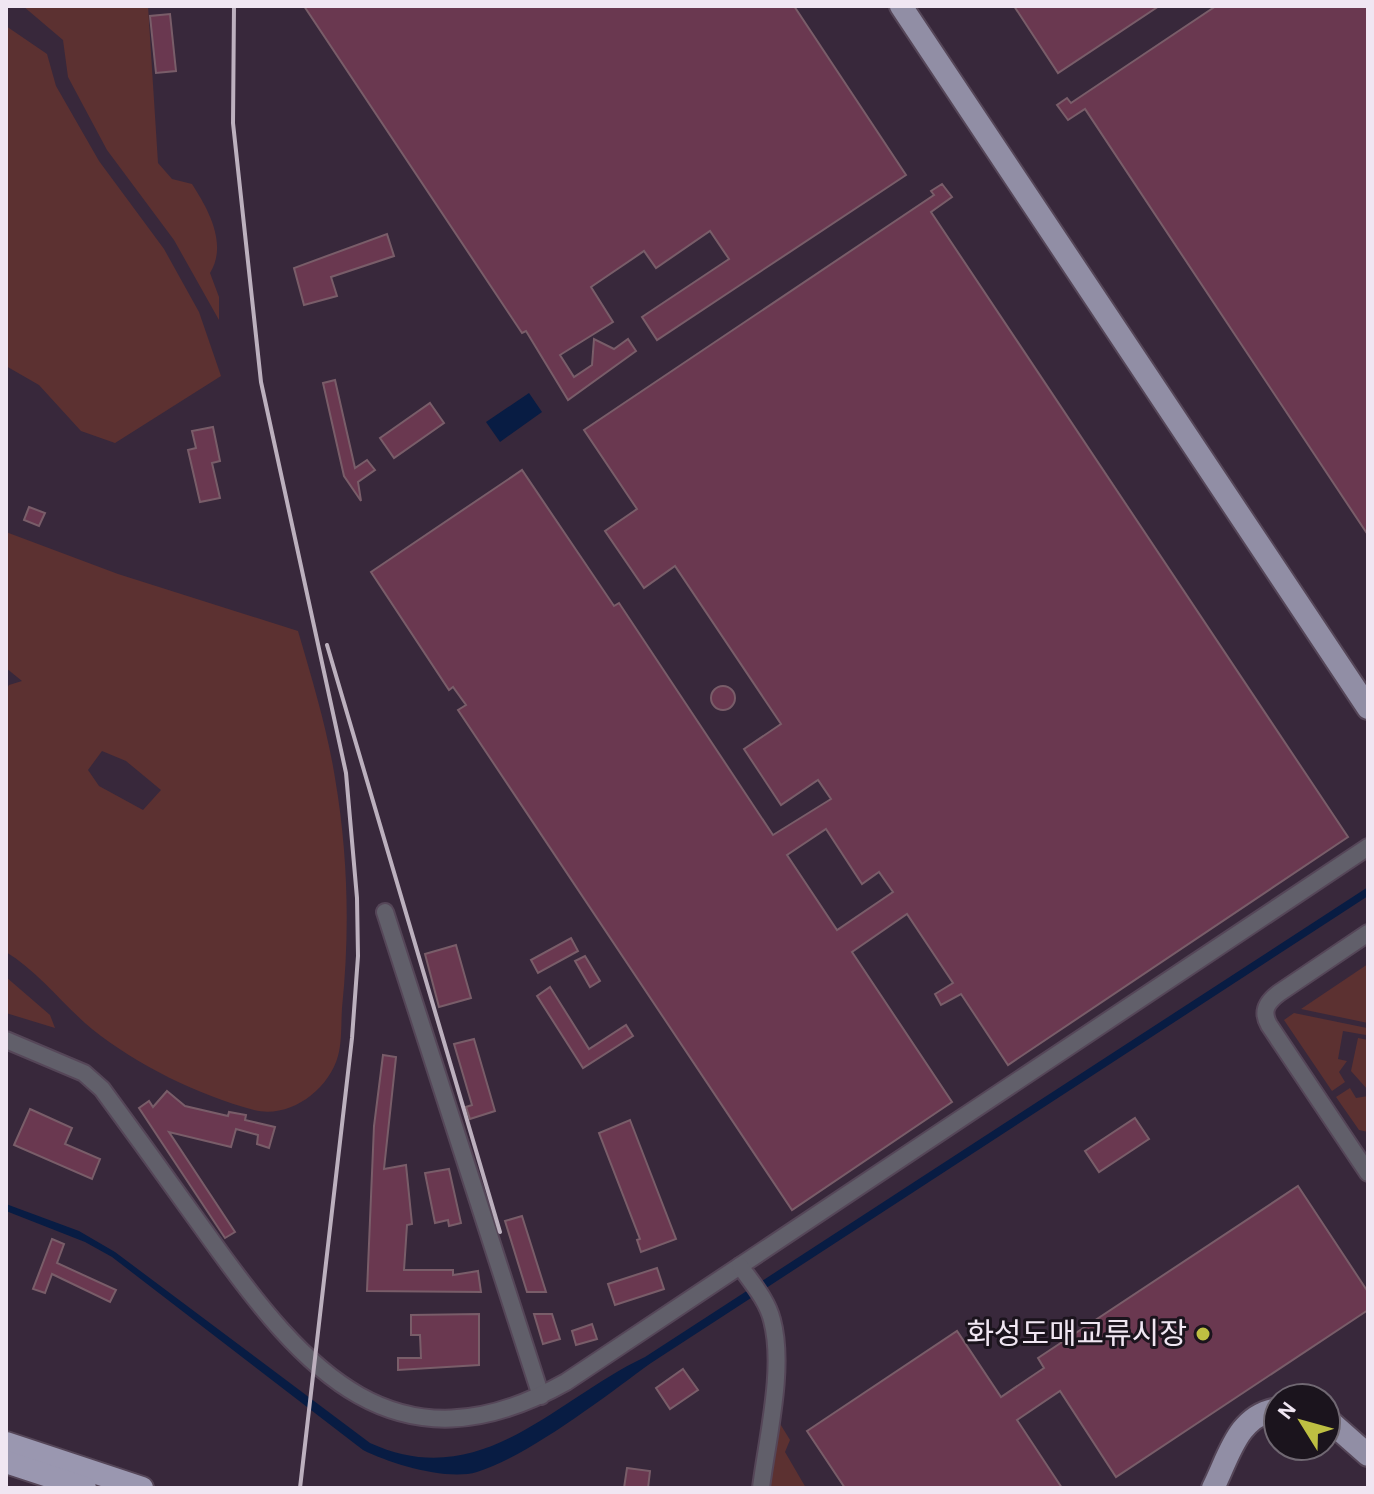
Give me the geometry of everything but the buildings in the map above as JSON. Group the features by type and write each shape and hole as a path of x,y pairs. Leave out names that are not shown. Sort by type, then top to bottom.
{"highway":[{"path":"6,1443 142,1488"},
{"path":"6,1462 85,1488"}],"main road":[{"path":"901,6 1368,708"},
{"path":"1213,1488 1249,1422 1262,1416"},
{"path":"1342,1432 1368,1455"},
{"path":"1231,1451 1235,1488"}],"street":[{"path":"6,1040 84,1073 102,1089 278,1329 340,1386 383,1407 414,1417 444,1418 500,1412 541,1396 1368,847"},
{"path":"385,912 541,1396"},
{"path":"1368,933 1279,993 1266,1006 1265,1012 1269,1025 1368,1173"},
{"path":"740,1266 772,1319 776,1366 761,1488"}],"shaded area":[{"path":"23,6 148,6 158,163 172,179 192,184 214,227 217,250 210,273 219,297 219,320 174,240 107,150 68,77 63,40"},
{"path":"6,26 47,54 56,86 99,161 164,249 199,312 221,376 115,443 81,431 39,385 6,366"},
{"path":"6,532 118,574 298,631 332,759 343,835 346,893 346,951 339,1051 326,1080 305,1100 280,1110 254,1110 211,1096 169,1077 128,1055 92,1029 29,969 6,952 6,690 9,685 22,681 6,668","holes":["102,751 126,761 161,790 143,810 99,786 88,770"]},
{"path":"1368,964 1368,1023 1301,1009"},
{"path":"6,977 50,1015 55,1028 6,1013"},
{"path":"1294,1013 1367,1028 1366,1035 1343,1031 1338,1059 1347,1061 1339,1072 1345,1082 1332,1091 1284,1020"},
{"path":"1358,1038 1368,1040 1368,1090 1351,1071"},
{"path":"1350,1088 1356,1098 1368,1096 1368,1132 1359,1130 1336,1097"},
{"path":"779,1422 790,1440 785,1452 806,1488 766,1488"}],"water":[{"path":"529,393 542,412 500,442 486,422"},
{"path":"1368,887 1368,896 651,1363 567,1424 520,1453 477,1472 450,1474 419,1470 363,1450 112,1257 85,1242 6,1211 6,1204 79,1231 115,1252 370,1443 410,1456 447,1457 482,1450 547,1417 645,1357"}],"railway":[{"path":"234,6 233,123 261,382 346,773 357,898 358,956 352,1038 300,1488"},
{"path":"327,645 500,1232"}],"place":[{"name":"화성도매교류시장","path":"1203,1334"}]}
